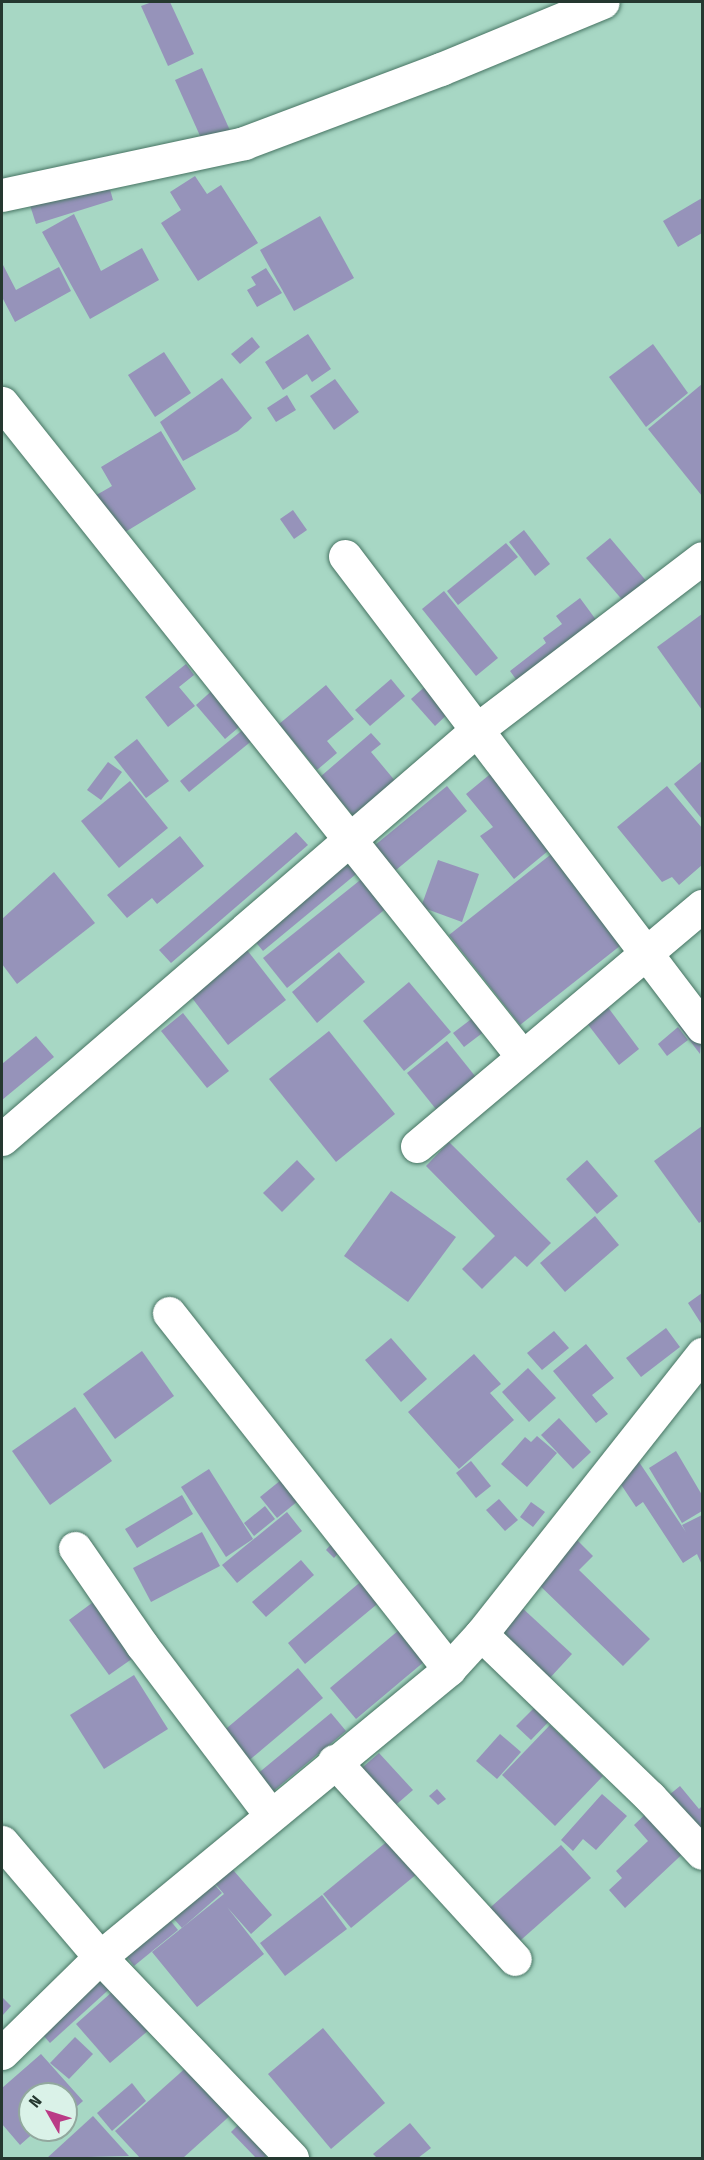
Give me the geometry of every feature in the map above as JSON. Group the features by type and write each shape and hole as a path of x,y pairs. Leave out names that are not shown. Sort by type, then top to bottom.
{"street":[{"path":"2,195 244,143 441,69 603,2"},
{"path":"2,403 522,1056"},
{"path":"345,556 478,728 702,1027"},
{"path":"2,1139 478,728 702,558"},
{"path":"417,1146 702,906"},
{"path":"169,1313 449,1669"},
{"path":"2,2053 100,1957 269,1813 449,1669 481,1635 702,1354"},
{"path":"75,1548 142,1645 269,1813"},
{"path":"481,1635 650,1797 702,1853"},
{"path":"334,1761 515,1959"},
{"path":"2,1842 100,1957 292,2158"}],"building":[{"path":"152,2 170,2 194,54 168,66 141,6"},
{"path":"202,68 232,135 205,147 175,80"},
{"path":"195,176 207,194 221,185 258,243 198,281 161,223 181,210 170,192"},
{"path":"109,186 113,200 36,224 28,199"},
{"path":"702,198 702,233 678,247 663,221"},
{"path":"74,214 101,271 142,248 159,280 90,319 42,232"},
{"path":"320,216 354,278 294,311 260,250"},
{"path":"2,263 16,290 59,267 71,291 15,322 2,297"},
{"path":"266,268 282,293 257,307 247,290 256,285 251,277"},
{"path":"308,334 331,369 312,382 307,374 283,390 265,362"},
{"path":"252,337 260,347 240,364 231,354"},
{"path":"653,344 688,393 646,427 609,377"},
{"path":"164,352 191,393 155,417 128,375"},
{"path":"222,378 252,418 238,431 183,461 160,422"},
{"path":"335,379 359,412 334,430 310,396"},
{"path":"702,384 702,496 648,429"},
{"path":"287,395 296,410 276,422 267,408"},
{"path":"161,431 196,489 117,537 93,497 112,486 101,467"},
{"path":"293,510 307,530 294,539 280,519"},
{"path":"524,530 550,564 535,576 509,542"},
{"path":"610,538 648,583 625,603 586,558"},
{"path":"506,543 518,557 458,605 447,591"},
{"path":"444,591 498,658 476,676 422,609"},
{"path":"580,598 602,628 523,689 510,671 546,643 543,638 562,624 556,616"},
{"path":"702,614 702,710 657,647"},
{"path":"186,664 194,675 179,687 195,706 168,727 145,697"},
{"path":"391,679 405,696 370,726 355,710"},
{"path":"429,683 453,709 435,726 411,699"},
{"path":"326,685 354,719 327,741 337,753 317,770 279,724"},
{"path":"216,687 245,722 225,739 196,705"},
{"path":"245,728 254,739 189,792 180,781"},
{"path":"371,733 381,744 371,752 396,782 354,817 320,777"},
{"path":"137,739 169,781 146,798 114,757"},
{"path":"702,761 702,819 674,784"},
{"path":"108,762 122,772 101,800 87,790"},
{"path":"494,771 554,846 514,879 480,836 493,827 466,794"},
{"path":"130,781 168,828 119,868 81,821"},
{"path":"447,786 467,811 390,875 369,850"},
{"path":"667,786 702,828 702,865 679,885 672,877 662,882 617,827"},
{"path":"296,832 308,845 171,963 159,950"},
{"path":"180,836 204,866 157,904 152,898 127,918 107,895"},
{"path":"559,848 630,938 520,1025 449,935"},
{"path":"347,853 361,870 263,951 249,934"},
{"path":"438,860 479,874 462,922 421,907"},
{"path":"54,872 95,923 17,984 2,964 2,919"},
{"path":"369,873 393,903 287,988 263,958"},
{"path":"247,950 286,1000 228,1045 189,994"},
{"path":"339,952 365,982 317,1023 292,992"},
{"path":"409,982 451,1032 404,1071 363,1021"},
{"path":"604,1002 639,1049 619,1065 583,1018"},
{"path":"183,1013 229,1071 207,1088 161,1031"},
{"path":"691,1015 702,1030 700,1054 678,1025"},
{"path":"474,1017 485,1031 464,1047 453,1033"},
{"path":"678,1027 688,1040 667,1056 658,1044"},
{"path":"329,1031 395,1114 336,1162 269,1079"},
{"path":"36,1036 54,1057 2,1100 2,1064"},
{"path":"447,1041 479,1081 439,1113 407,1073"},
{"path":"702,1126 702,1221 699,1223 654,1161"},
{"path":"449,1142 551,1243 527,1267 515,1256 482,1289 462,1269 495,1236 426,1166"},
{"path":"297,1160 315,1179 282,1212 263,1193"},
{"path":"587,1160 618,1196 597,1214 566,1179"},
{"path":"391,1191 456,1237 408,1302 344,1256"},
{"path":"595,1216 619,1245 565,1292 540,1263"},
{"path":"702,1293 702,1325 688,1303"},
{"path":"666,1328 680,1347 641,1377 626,1358"},
{"path":"554,1331 569,1348 542,1370 527,1353"},
{"path":"391,1338 427,1379 401,1402 365,1360"},
{"path":"586,1344 614,1378 592,1395 608,1414 596,1423 553,1371"},
{"path":"142,1351 174,1396 115,1439 83,1394"},
{"path":"474,1354 501,1384 490,1393 514,1420 459,1469 408,1412"},
{"path":"528,1368 556,1398 529,1422 502,1392"},
{"path":"75,1407 112,1461 50,1505 12,1451"},
{"path":"559,1418 591,1452 573,1469 541,1435"},
{"path":"537,1436 557,1453 527,1487 501,1464 525,1437 531,1442"},
{"path":"676,1451 702,1495 702,1511 682,1523 649,1468"},
{"path":"635,1456 686,1532 682,1525 702,1515 702,1565 697,1554 683,1563 643,1502 636,1507 612,1471"},
{"path":"471,1461 491,1486 476,1498 456,1473"},
{"path":"209,1469 253,1539 226,1557 181,1487"},
{"path":"281,1480 298,1501 277,1518 260,1497"},
{"path":"182,1495 193,1514 137,1548 125,1529"},
{"path":"499,1499 518,1520 505,1531 486,1510"},
{"path":"531,1502 545,1512 533,1527 520,1517"},
{"path":"265,1506 275,1519 254,1536 244,1523"},
{"path":"287,1512 302,1531 237,1583 222,1565"},
{"path":"202,1532 220,1566 151,1602 133,1568"},
{"path":"575,1538 593,1556 579,1570 650,1639 623,1666 534,1580"},
{"path":"333,1542 341,1550 334,1558 326,1550"},
{"path":"301,1560 314,1575 266,1617 252,1602"},
{"path":"364,1579 382,1600 305,1664 288,1643"},
{"path":"96,1600 136,1656 109,1675 69,1620"},
{"path":"519,1605 572,1654 548,1680 497,1633"},
{"path":"399,1630 425,1661 356,1719 330,1688"},
{"path":"298,1668 323,1698 246,1763 221,1733"},
{"path":"134,1675 168,1729 104,1769 70,1715"},
{"path":"543,1699 557,1713 531,1740 516,1726"},
{"path":"331,1713 346,1731 271,1793 256,1775"},
{"path":"550,1725 603,1776 555,1826 502,1775"},
{"path":"500,1734 521,1752 497,1779 476,1761"},
{"path":"379,1753 413,1790 390,1810 356,1773"},
{"path":"680,1786 699,1809 702,1806 702,1839 663,1800"},
{"path":"437,1789 446,1799 438,1805 429,1796"},
{"path":"602,1794 627,1816 596,1850 583,1839 573,1851 561,1840"},
{"path":"654,1806 692,1845 625,1908 609,1890 622,1878 616,1871 648,1841 634,1825"},
{"path":"395,1835 423,1869 351,1928 323,1894"},
{"path":"561,1845 591,1878 513,1947 484,1913"},
{"path":"228,1864 272,1915 251,1934 227,1907 264,1954 197,2007 152,1952 224,1894 211,1879"},
{"path":"207,1876 222,1893 182,1928 166,1910"},
{"path":"322,1895 347,1929 285,1976 260,1943"},
{"path":"165,1914 178,1930 134,1966 121,1949"},
{"path":"101,1967 116,1983 50,2043 36,2027"},
{"path":"121,1984 156,2024 110,2063 76,2024"},
{"path":"2,1997 11,2006 2,2016"},
{"path":"323,2028 385,2103 331,2149 268,2074"},
{"path":"75,2037 93,2054 69,2079 50,2063"},
{"path":"41,2054 66,2082 18,2082 18,2142 23,2142 20,2145 2,2124 2,2088"},
{"path":"189,2065 233,2113 183,2158 140,2158 115,2131"},
{"path":"132,2083 146,2101 112,2131 97,2113"},
{"path":"78,2095 83,2101 78,2105"},
{"path":"93,2116 129,2156 47,2158 65,2142 78,2142 78,2130"},
{"path":"246,2117 274,2149 264,2158 256,2158 231,2132"},
{"path":"410,2123 431,2148 418,2158 377,2158 373,2154"}]}
